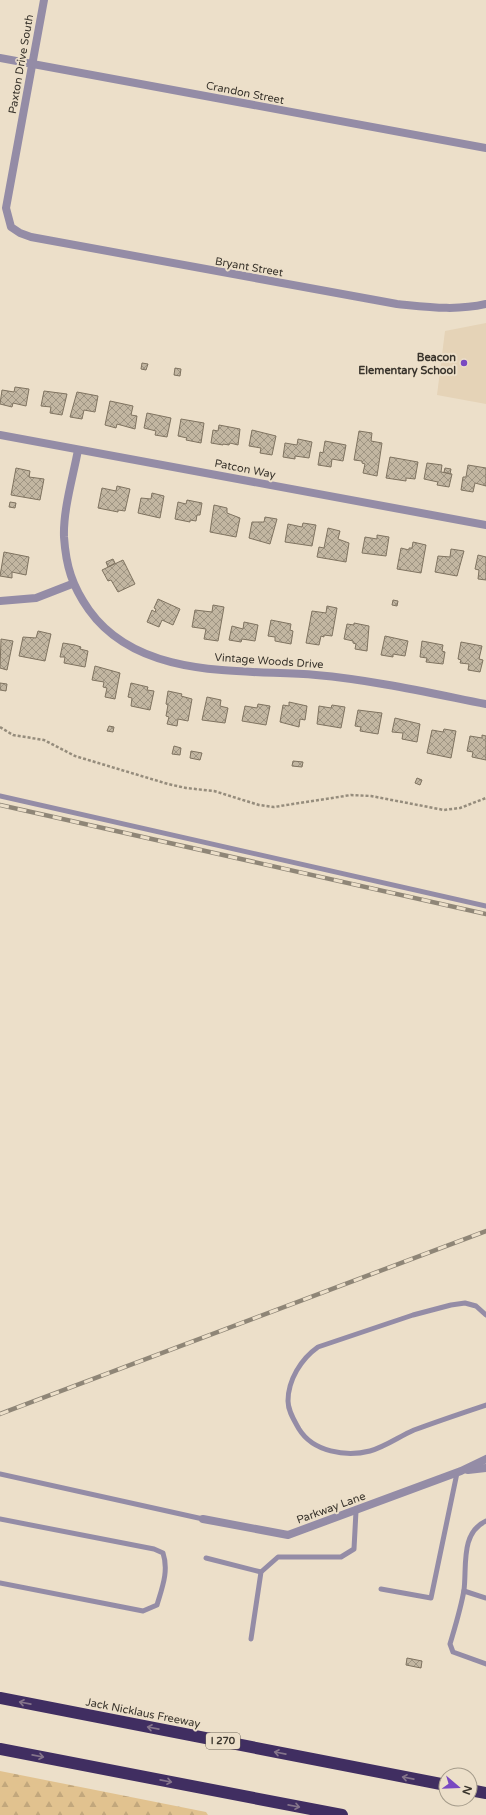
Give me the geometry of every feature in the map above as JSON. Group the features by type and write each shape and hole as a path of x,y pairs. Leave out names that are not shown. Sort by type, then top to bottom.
{"highway":[{"name":"Jack Nicklaus Freeway","path":"0,1698 438,1783"},
{"path":"0,1749 342,1815"}],"street":[{"name":"Paxton Drive South","path":"11,227 6,208 44,0"},
{"name":"Crandon Street","path":"0,58 486,148"},
{"name":"Bryant Street","path":"11,227 20,233 31,237 397,304 444,309 467,308 486,304"},
{"name":"Patcon Way","path":"0,435 486,525"},
{"name":"Vintage Woods Drive","path":"78,450 64,535 67,564 72,584 95,618 112,635 150,657 172,662 226,671 277,672 370,682 486,704"},
{"path":"0,601 36,598 72,584"},
{"name":"Parkway Lane","path":"203,1519 288,1534 356,1511 459,1472 486,1459"},
{"name":"Parkway Lane","path":"459,1472 486,1468"}],"lane":[{"path":"0,796 486,906"},
{"path":"486,1315 476,1306 466,1304 451,1305 413,1315 318,1347 308,1354 296,1371 288,1401 290,1413 302,1433 315,1446 346,1454 371,1451 408,1432 486,1405"},
{"path":"381,1589 431,1598 459,1472"},
{"path":"0,1474 203,1519"},
{"path":"251,1639 261,1572 278,1557 341,1557 354,1549 356,1511"},
{"path":"0,1519 154,1550 163,1553 166,1562 165,1577 157,1606 143,1611 0,1583"},
{"path":"486,1521 478,1525 469,1540 464,1591 450,1644 453,1652 486,1664"},
{"path":"206,1558 261,1572"},
{"path":"464,1591 486,1598"}],"path":[{"path":"0,728 13,735 44,740 75,756 168,784 186,788 214,791 259,805 274,807 352,795 372,796 444,810 460,808 486,798"}],"shaded area":[{"name":"Beacon Elementary School","path":"486,323 486,404 437,395 445,331"}],"green space":[{"path":"0,1771 206,1812 208,1815 0,1815"}],"building":[{"path":"142,363 148,364 146,370 141,369"},
{"path":"175,368 181,369 180,376 174,375"},
{"path":"15,387 29,389 26,406 13,403 12,407 0,404 2,390 14,392"},
{"path":"44,391 67,394 62,415 50,413 51,407 41,406"},
{"path":"77,392 98,396 95,412 84,410 82,419 70,417"},
{"path":"110,401 133,406 131,415 137,416 135,429 117,424 116,428 105,425"},
{"path":"147,413 171,418 167,437 155,435 156,431 144,428"},
{"path":"181,419 204,423 201,443 186,440 187,438 178,436"},
{"path":"219,425 240,429 238,445 230,443 229,445 223,445 211,443 213,430 218,431"},
{"path":"252,430 276,436 272,455 260,453 261,448 249,446"},
{"path":"359,431 372,433 371,441 382,443 377,476 363,473 365,464 362,463 362,461 354,460"},
{"path":"298,439 312,442 309,458 295,456 295,459 283,457 285,443 297,445"},
{"path":"325,441 346,445 343,461 332,459 331,467 318,465 320,452 323,453"},
{"path":"390,457 418,462 415,479 406,478 406,481 386,478"},
{"path":"427,463 442,465 441,472 452,474 449,487 437,485 438,482 424,479"},
{"path":"468,465 486,468 486,486 475,483 473,492 461,490 463,477 466,477"},
{"path":"16,468 30,471 29,477 44,479 40,500 11,495"},
{"path":"445,468 451,469 450,474 444,472"},
{"path":"117,486 130,489 125,511 118,510 118,512 98,508 102,488 116,491"},
{"path":"152,493 164,496 160,518 138,513 141,498 151,499"},
{"path":"187,500 202,503 200,515 197,515 196,521 190,520 190,522 175,519 178,502 186,504"},
{"path":"10,502 16,503 15,508 9,507"},
{"path":"214,505 227,508 227,513 240,518 236,537 210,532"},
{"path":"265,517 277,519 270,544 249,538 252,522 264,522"},
{"path":"303,523 316,525 312,546 285,542 288,524 302,527"},
{"path":"328,528 340,531 338,539 349,543 346,562 317,557 319,547 324,548"},
{"path":"377,535 389,537 386,556 362,553 365,537 377,539"},
{"path":"413,542 426,545 421,573 397,569 401,548 409,550 409,548 412,548"},
{"path":"451,549 464,551 457,576 435,572 438,556 450,557"},
{"path":"4,552 29,557 26,575 12,572 12,578 0,576"},
{"path":"478,555 486,557 486,580 478,579 479,570 475,569"},
{"path":"113,559 115,563 108,567 106,562"},
{"path":"123,560 135,584 118,592 111,580 108,581 102,570"},
{"path":"158,599 180,609 173,625 162,620 159,627 147,622 152,610 155,612 156,609 154,608"},
{"path":"393,600 398,601 397,606 392,605"},
{"path":"213,605 224,607 218,641 204,639 206,629 192,627 195,610 212,612"},
{"path":"327,606 337,608 332,636 321,636 319,645 306,643 312,611 326,613"},
{"path":"271,620 291,624 290,630 293,631 291,644 275,641 275,637 268,636"},
{"path":"244,622 258,625 255,641 242,639 241,642 229,640 232,626 243,629"},
{"path":"354,623 369,626 367,651 355,649 356,644 353,643 353,641 344,639 347,624 354,625"},
{"path":"38,631 51,634 45,661 19,656 23,637 36,638"},
{"path":"385,636 408,641 405,656 393,654 393,657 381,655"},
{"path":"1,639 13,641 7,670 0,668"},
{"path":"422,641 443,645 442,651 445,652 443,664 426,662 427,658 420,657"},
{"path":"461,642 482,646 479,659 483,660 480,672 468,670 469,664 460,663 461,660 458,659"},
{"path":"63,643 75,645 81,647 80,649 88,651 85,667 64,663 65,657 60,657"},
{"path":"95,666 120,673 115,699 105,697 107,688 103,687 104,682 92,680"},
{"path":"0,683 7,684 6,691 0,690"},
{"path":"131,683 148,687 147,690 154,691 150,710 131,706 132,698 128,697"},
{"path":"168,691 182,694 181,696 192,699 188,721 178,719 177,726 167,724 169,717 166,716"},
{"path":"207,697 221,700 220,706 228,708 225,723 202,720"},
{"path":"289,702 307,706 305,720 300,719 299,727 280,722 283,705 289,706"},
{"path":"258,704 270,706 266,725 242,721 245,706 257,708"},
{"path":"332,705 345,707 341,728 317,724 319,706 331,708"},
{"path":"358,710 382,713 378,734 360,731 361,727 355,726"},
{"path":"395,718 420,724 417,742 402,739 403,733 392,732"},
{"path":"109,726 114,727 113,732 107,731"},
{"path":"444,729 456,731 451,758 427,753 432,730 443,732"},
{"path":"482,735 486,736 486,760 472,757 473,752 467,751 470,736 482,738"},
{"path":"174,746 181,748 180,755 172,754"},
{"path":"191,751 202,753 200,760 190,758"},
{"path":"293,761 303,762 302,767 292,766"},
{"path":"417,778 422,780 420,785 415,783"},
{"path":"407,1658 422,1661 421,1668 406,1665"}],"railway":[{"path":"0,805 486,914"},
{"path":"0,1414 486,1231"}],"place":[{"name":"Beacon Elementary School","path":"464,363"}]}
